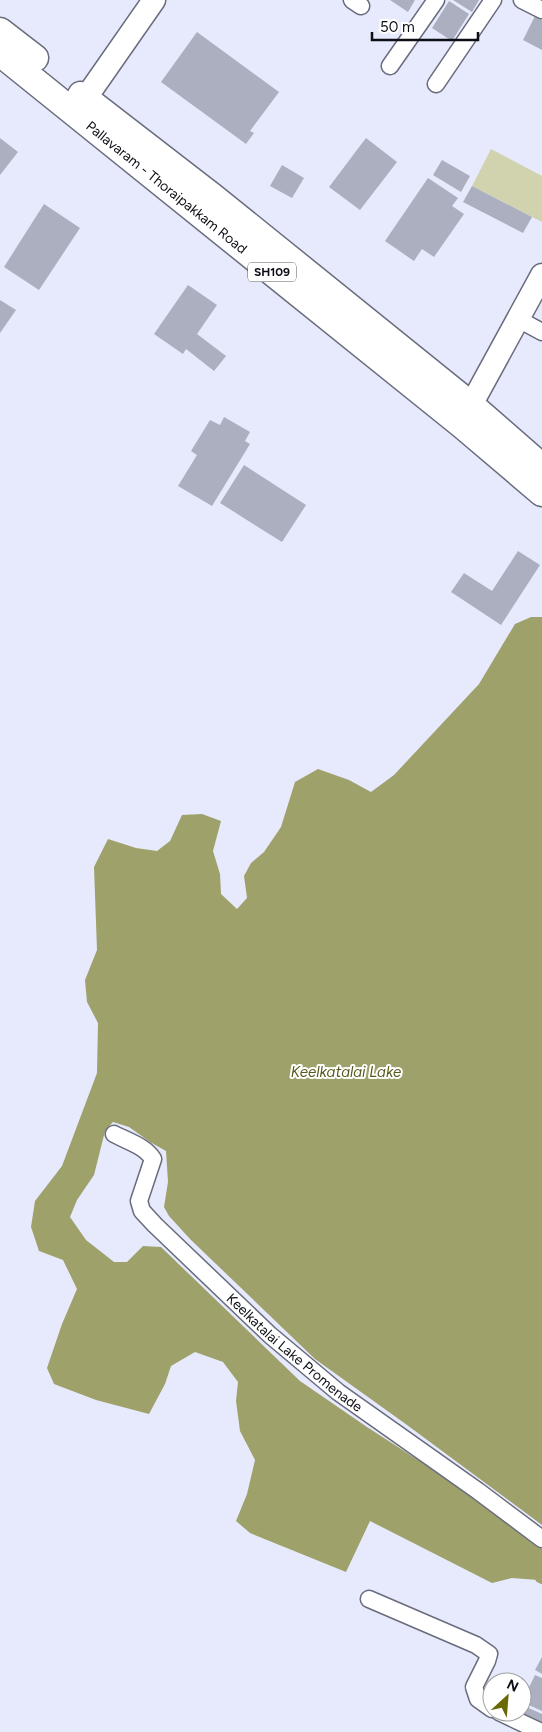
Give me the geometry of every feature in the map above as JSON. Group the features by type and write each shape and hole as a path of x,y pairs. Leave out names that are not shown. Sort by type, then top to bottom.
{"main road":[{"name":"Pallavaram - Thoraipakkam Road","path":"0,30 79,105 542,493"},
{"name":"Pallavaram - Thoraipakkam Road","path":"0,53 212,197 471,405 542,467"}],"street":[{"path":"79,105 154,0"},
{"path":"390,66 436,0"},
{"path":"436,84 493,0"},
{"path":"522,0 542,10"},
{"path":"471,405 542,275"},
{"path":"518,319 542,332"},
{"name":"Keelkatalai Lake Promenade","path":"114,1134 142,1148 153,1159 139,1202 142,1211 154,1225 270,1335 338,1392 478,1490 542,1539"},
{"path":"368,1598 476,1646 489,1654 474,1687 478,1699 482,1702"},
{"path":"520,1722 541,1732"}],"shaded area":[{"path":"491,149 542,176 542,222 472,186"}],"water":[{"name":"Keelkatalai Lake","path":"531,617 542,617 542,1525 315,1359 190,1239 169,1216 164,1207 168,1182 166,1151 129,1127 113,1122 105,1131 94,1175 77,1200 70,1217 86,1240 114,1262 127,1262 143,1246 161,1247 300,1381 463,1489 531,1538 542,1549 542,1579 512,1578 492,1583 370,1521 346,1572 250,1533 236,1521 247,1494 255,1460 240,1431 236,1401 238,1382 223,1362 195,1352 171,1366 165,1384 149,1414 96,1400 54,1384 47,1368 62,1324 77,1289 63,1260 39,1251 31,1227 35,1201 62,1166 97,1073 98,1023 87,1002 85,980 97,950 94,867 108,839 136,848 157,851 170,841 182,815 202,814 221,821 213,851 220,874 221,894 237,909 247,898 244,876 251,863 264,852 281,827 295,782 318,769 349,780 371,792 394,775 479,684 515,624"}],"building":[{"path":"390,0 415,0 408,12"},
{"path":"453,0 479,0 472,12"},
{"path":"449,1 469,14 452,41 432,28"},
{"path":"535,16 542,20 542,50 523,40"},
{"path":"197,32 279,92 250,131 254,133 246,144 161,82"},
{"path":"0,138 18,152 0,175"},
{"path":"366,138 397,162 360,210 329,187"},
{"path":"442,160 470,176 461,192 433,175"},
{"path":"282,165 304,178 292,198 270,186"},
{"path":"428,178 458,198 452,206 464,214 434,257 422,249 414,261 385,241"},
{"path":"472,186 532,217 523,233 463,202"},
{"path":"44,204 80,228 39,290 4,267"},
{"path":"188,285 217,305 197,334 226,356 214,371 186,349 183,354 154,334"},
{"path":"0,300 16,310 0,333"},
{"path":"224,417 250,432 245,441 250,444 212,506 178,486 197,455 191,451 210,420 220,425"},
{"path":"244,465 306,505 282,542 220,503"},
{"path":"518,551 540,565 501,625 451,592 464,573 492,591"},
{"path":"542,1657 542,1674 535,1670"},
{"path":"535,1675 542,1678 542,1711 532,1706 532,1681"},
{"path":"532,1710 542,1714 542,1731 523,1722 532,1722"}],"waterway":[{"path":"538,1580 542,1582"}]}
